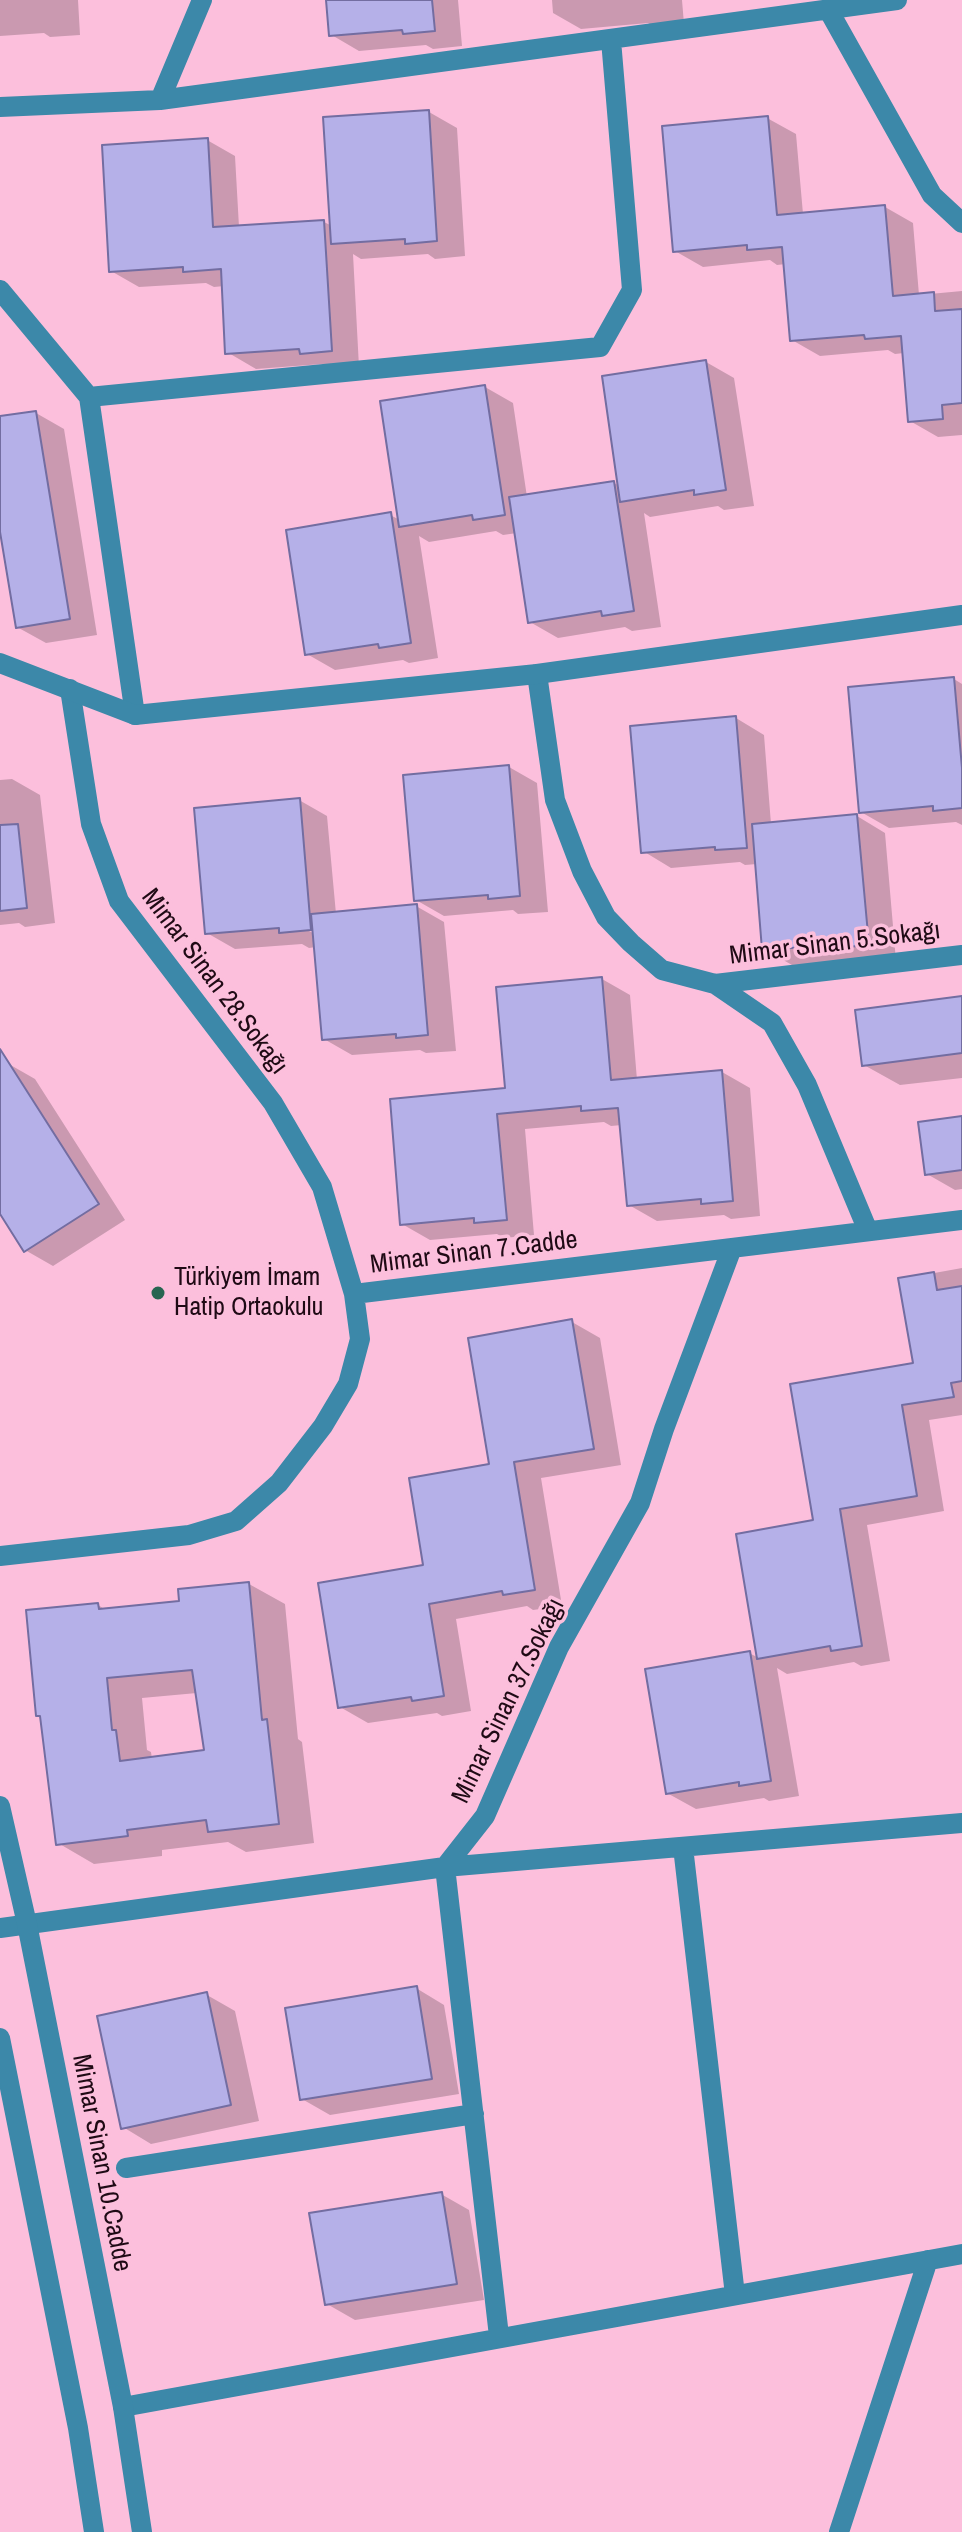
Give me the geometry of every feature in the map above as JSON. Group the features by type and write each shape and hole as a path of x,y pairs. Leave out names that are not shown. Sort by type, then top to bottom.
{"street":[{"path":"160,100 202,0"},
{"path":"0,107 160,100 897,0"},
{"path":"829,11 932,195 962,223"},
{"path":"89,397 600,347 632,290 611,40"},
{"path":"0,290 89,397 135,715"},
{"path":"0,663 135,715 537,674 962,615"},
{"path":"537,674 555,800 582,871 606,917 662,970 715,984 772,1023 807,1085 868,1231"},
{"name":"Mimar Sinan 28.Sokağı","path":"70,689 91,824 119,901 273,1103 322,1187 354,1294"},
{"name":"Mimar Sinan 5.Sokağı","path":"715,984 962,955"},
{"name":"Mimar Sinan 7.Cadde","path":"0,1556 189,1535 236,1521 279,1483 323,1426 348,1384 360,1339 354,1294 962,1220"},
{"name":"Mimar Sinan 37.Sokağı","path":"445,1867 485,1816 559,1647 640,1503 664,1429 732,1248"},
{"name":"Mimar Sinan 10.Cadde","path":"0,1806 27,1924 123,2407 142,2532"},
{"path":"0,1928 445,1867 962,1823"},
{"path":"683,1847 735,2295"},
{"path":"445,1867 499,2336"},
{"path":"0,2038 78,2428 94,2532"},
{"path":"126,2168 474,2114"},
{"path":"123,2407 962,2254"},
{"path":"839,2532 928,2260"}],"building":[{"path":"326,0 432,0 435,31 403,34 402,30 329,36"},
{"path":"429,110 437,241 405,244 405,239 331,244 323,117"},
{"path":"768,116 777,215 885,205 893,296 934,292 935,311 962,309 962,403 942,405 943,419 908,422 901,336 865,339 864,335 790,341 782,247 747,250 747,245 673,252 662,126"},
{"path":"208,138 213,227 324,220 332,351 300,354 299,349 225,354 221,269 183,272 183,267 109,272 102,145"},
{"path":"706,360 726,490 694,495 694,490 620,502 602,376"},
{"path":"485,385 505,515 473,520 472,515 399,527 380,401"},
{"path":"36,411 70,619 16,628 0,532 0,416"},
{"path":"614,481 634,611 602,616 601,611 528,623 509,497"},
{"path":"391,512 411,643 379,648 378,644 305,655 286,530"},
{"path":"954,677 962,768 962,808 933,811 933,806 859,813 848,687"},
{"path":"736,716 747,848 715,850 715,847 641,853 630,726"},
{"path":"509,765 520,896 488,899 488,895 414,901 403,775"},
{"path":"300,798 311,930 279,933 279,928 205,934 194,808"},
{"path":"857,814 869,945 762,950 752,824"},
{"path":"18,824 27,908 0,911 0,825"},
{"path":"417,904 428,1035 396,1038 396,1034 322,1040 311,914"},
{"path":"602,977 611,1080 722,1070 733,1201 701,1204 701,1199 627,1206 618,1108 581,1111 581,1106 497,1114 507,1220 474,1223 474,1218 400,1225 390,1099 505,1088 496,987"},
{"path":"962,996 962,1053 862,1066 855,1010"},
{"path":"0,1049 99,1204 24,1252 0,1214"},
{"path":"962,1116 962,1170 925,1175 918,1122"},
{"path":"934,1272 937,1290 962,1286 962,1381 951,1383 954,1397 902,1405 917,1496 840,1509 862,1646 831,1651 830,1646 757,1659 736,1534 813,1520 790,1384 913,1363 898,1278"},
{"path":"572,1319 594,1449 514,1462 535,1590 503,1595 502,1591 429,1604 444,1696 412,1701 411,1697 338,1708 318,1583 423,1565 409,1478 489,1464 468,1338"},
{"path":"249,1582 262,1720 267,1719 279,1824 208,1832 206,1820 127,1830 128,1836 56,1845 40,1716 36,1716 26,1610 98,1603 99,1609 179,1601 178,1589","holes":["192,1670 204,1750 120,1761 116,1730 112,1730 107,1678"]},
{"path":"750,1651 771,1781 739,1786 739,1782 666,1794 645,1669"},
{"path":"417,1986 432,2079 300,2100 285,2008"},
{"path":"207,1992 231,2105 121,2129 97,2016"},
{"path":"442,2192 457,2284 325,2305 309,2213"}],"place":[{"name":"Türkiyem İmam Hatip Ortaokulu","path":"158,1293"}]}
